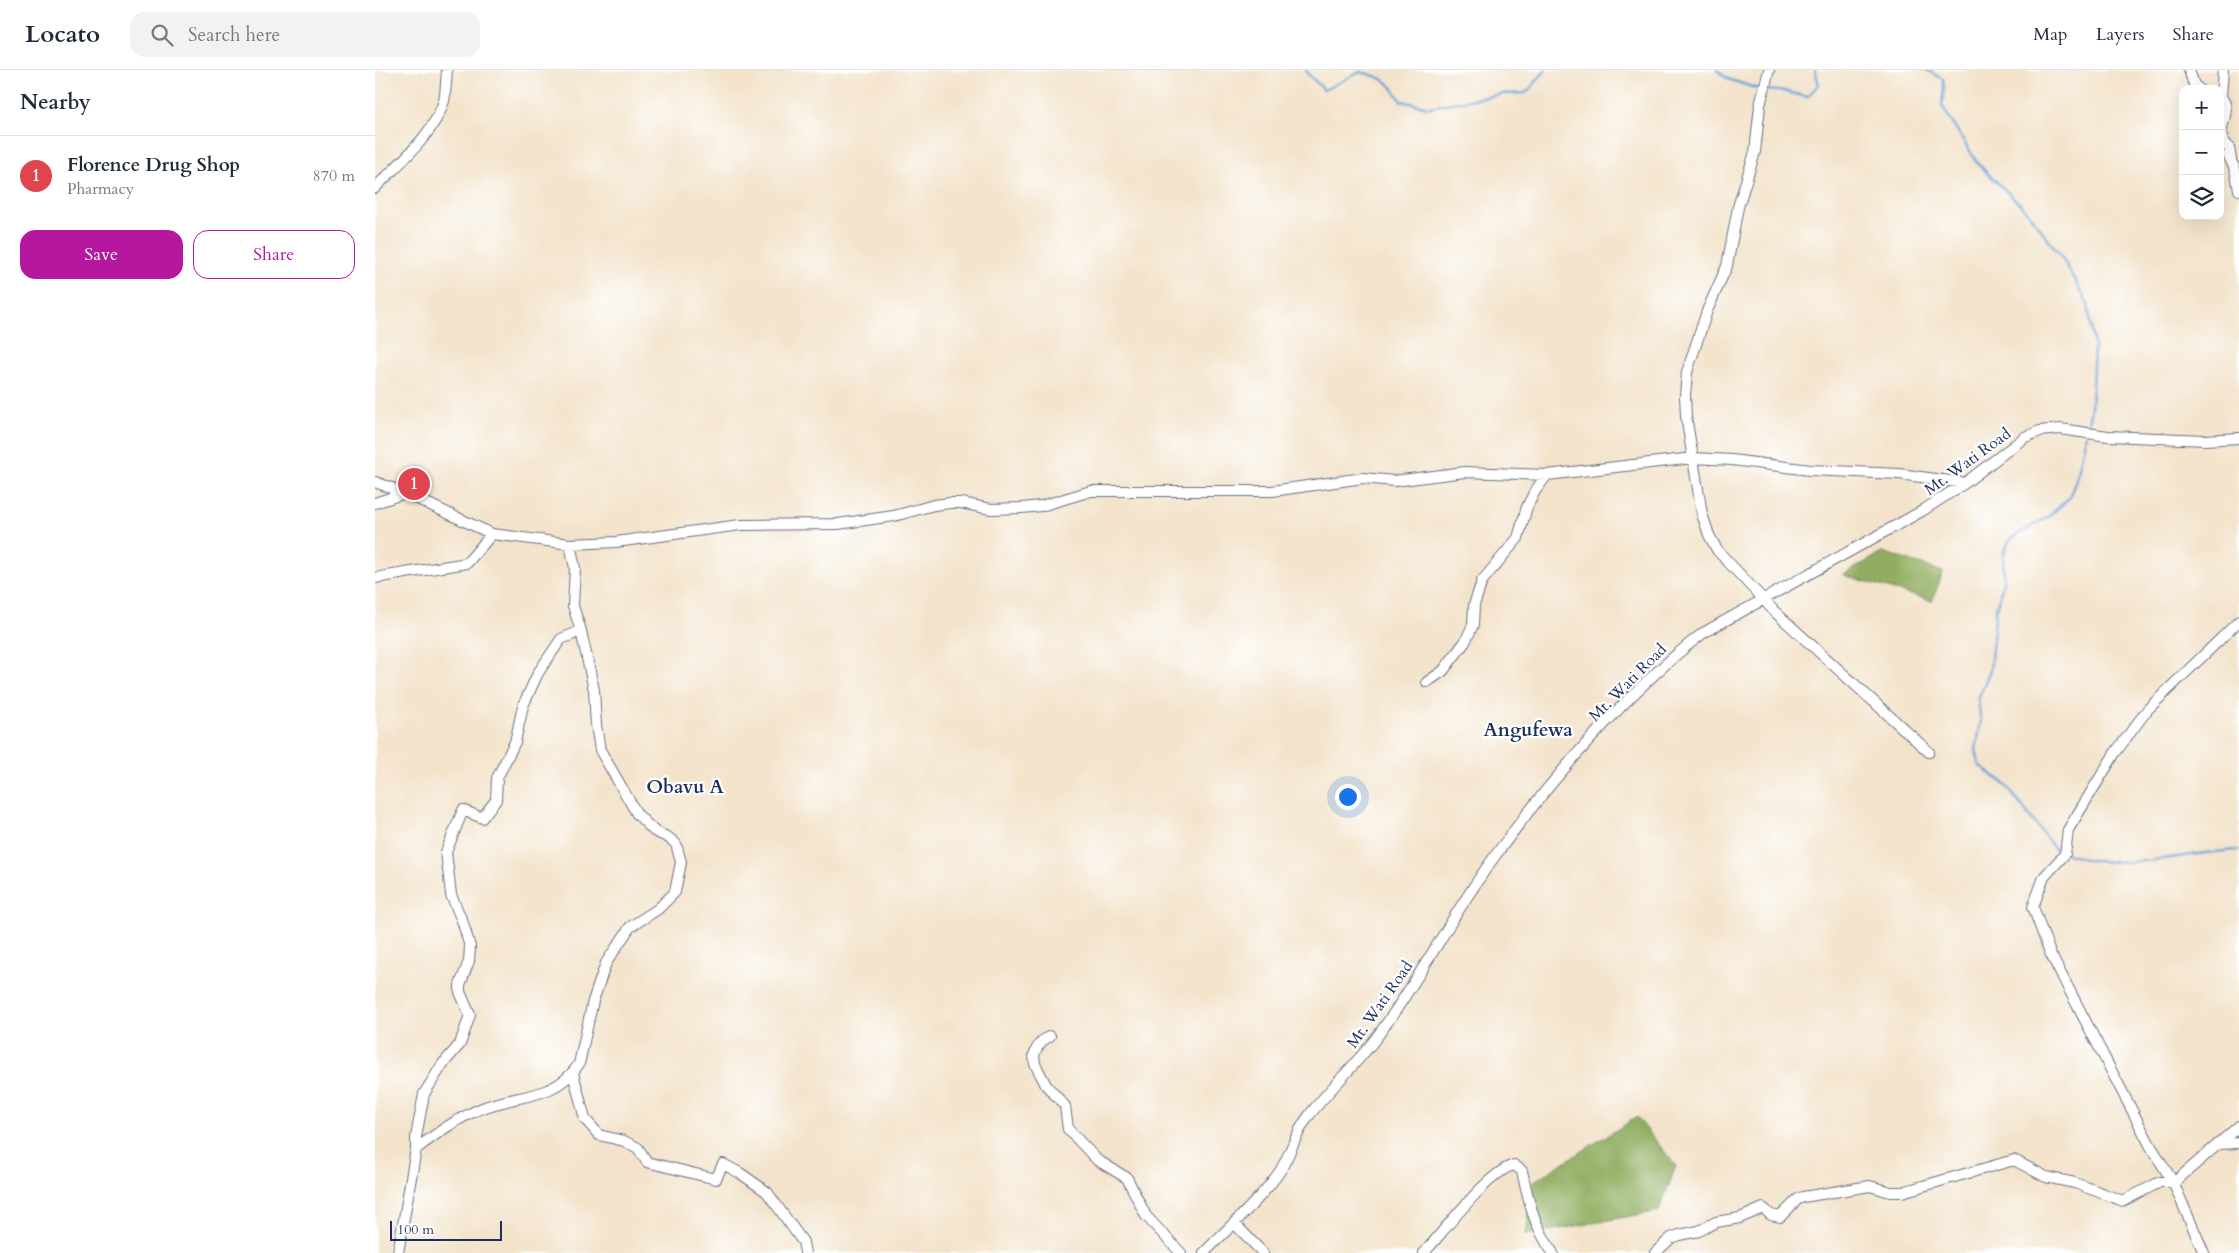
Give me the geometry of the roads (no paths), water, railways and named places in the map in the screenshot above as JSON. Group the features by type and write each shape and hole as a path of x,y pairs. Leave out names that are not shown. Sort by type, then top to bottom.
{"street":[{"path":"375,188 424,136 437,119 444,99 447,70"},
{"path":"1769,70 1760,105 1755,152 1738,207 1727,266 1704,318 1687,372 1685,396 1702,514 1709,535 1717,550 1807,642 1929,752"},
{"path":"2189,70 2194,85"},
{"path":"2221,85 2223,70"},
{"path":"2224,101 2227,104 2227,109 2224,120"},
{"path":"2221,130 2225,145 2229,148 2235,165 2239,190"},
{"path":"2224,147 2235,165"},
{"name":"Mt. Wati Road","path":"1204,1253 1264,1192 1279,1172 1295,1135 1376,1038 1409,992 1495,857 1558,778 1635,693 1669,660 1703,633 1890,530 1965,483 2025,437 2041,431 2061,429 2108,436 2205,440 2239,438"},
{"path":"375,482 405,493 492,534 570,544 616,542 740,526 838,524 894,516 934,505 950,503 961,503 991,509 1015,509 1041,506 1091,491 1272,491 1363,478 1394,481 1465,472 1547,475 1693,458 1731,460 1810,470 1899,474 1965,483"},
{"path":"1427,682 1443,671 1465,642 1473,625 1474,605 1482,581 1518,538 1527,507 1547,475"},
{"path":"375,503 405,493"},
{"path":"375,578 467,563 492,534"},
{"path":"415,1149 447,1126 482,1108 532,1096 562,1081 573,1073 579,1064 593,1001 606,963 630,927 657,909 675,892 681,862 675,844 669,838 655,831 637,814 600,750 594,690 581,631 573,606 575,568 570,544"},
{"path":"2204,1253 2173,1182 2150,1145 2049,953 2033,907 2044,877 2065,854 2067,830 2115,753 2148,709 2239,621"},
{"path":"398,1253 424,1094 442,1065 460,1044 470,1015 459,985 469,960 470,947 463,923 451,895 446,852 463,810 482,818 496,800 497,778 515,742 523,706 538,674 561,639 581,631"},
{"path":"1050,1036 1041,1041 1037,1048 1034,1055 1035,1064 1046,1084 1065,1106 1068,1129 1090,1154 1127,1178 1146,1216 1181,1253"},
{"path":"573,1073 585,1119 599,1135 624,1141 638,1148 647,1162 669,1168 716,1179 723,1164 740,1173 767,1192 803,1242 805,1253"},
{"path":"1655,1253 1671,1238 1699,1231 1716,1222 1740,1218 1758,1209 1763,1208 1771,1215 1780,1217 1798,1199 1803,1197 1870,1186 1890,1192 1902,1192 2014,1160 2046,1177 2075,1183 2123,1201 2160,1182 2173,1182 2239,1126"},
{"path":"2218,1144 2239,1143"},
{"path":"1424,1253 1485,1184 1503,1169 1514,1165 1522,1171 1533,1217 1544,1241 1553,1253"},
{"path":"1234,1223 1263,1253"}],"waterway":[{"path":"1306,70 1324,90 1360,72 1385,80 1393,88 1401,101 1429,107 1503,94 1526,93 1546,70"},
{"path":"1717,70 1728,79 1761,90"},
{"path":"1767,90 1788,92 1807,97 1819,84 1815,70"},
{"path":"1926,70 1943,79 1942,106 1978,164 2027,211 2063,259 2088,305 2094,345 2091,408 2087,429"},
{"path":"2062,853 2057,852 2005,784 1980,766 1976,750 1981,721 1978,700 1990,670 1996,608 2003,584 2004,552 2010,539 2048,517 2069,498 2078,474 2086,435"},
{"path":"2067,854 2097,861 2132,862 2239,850"}],"place":[{"name":"Florence Drug Shop","path":"414,484"}],"district":[{"name":"Angufewa","path":"1528,729"},
{"name":"Obavu A","path":"685,786"}]}
